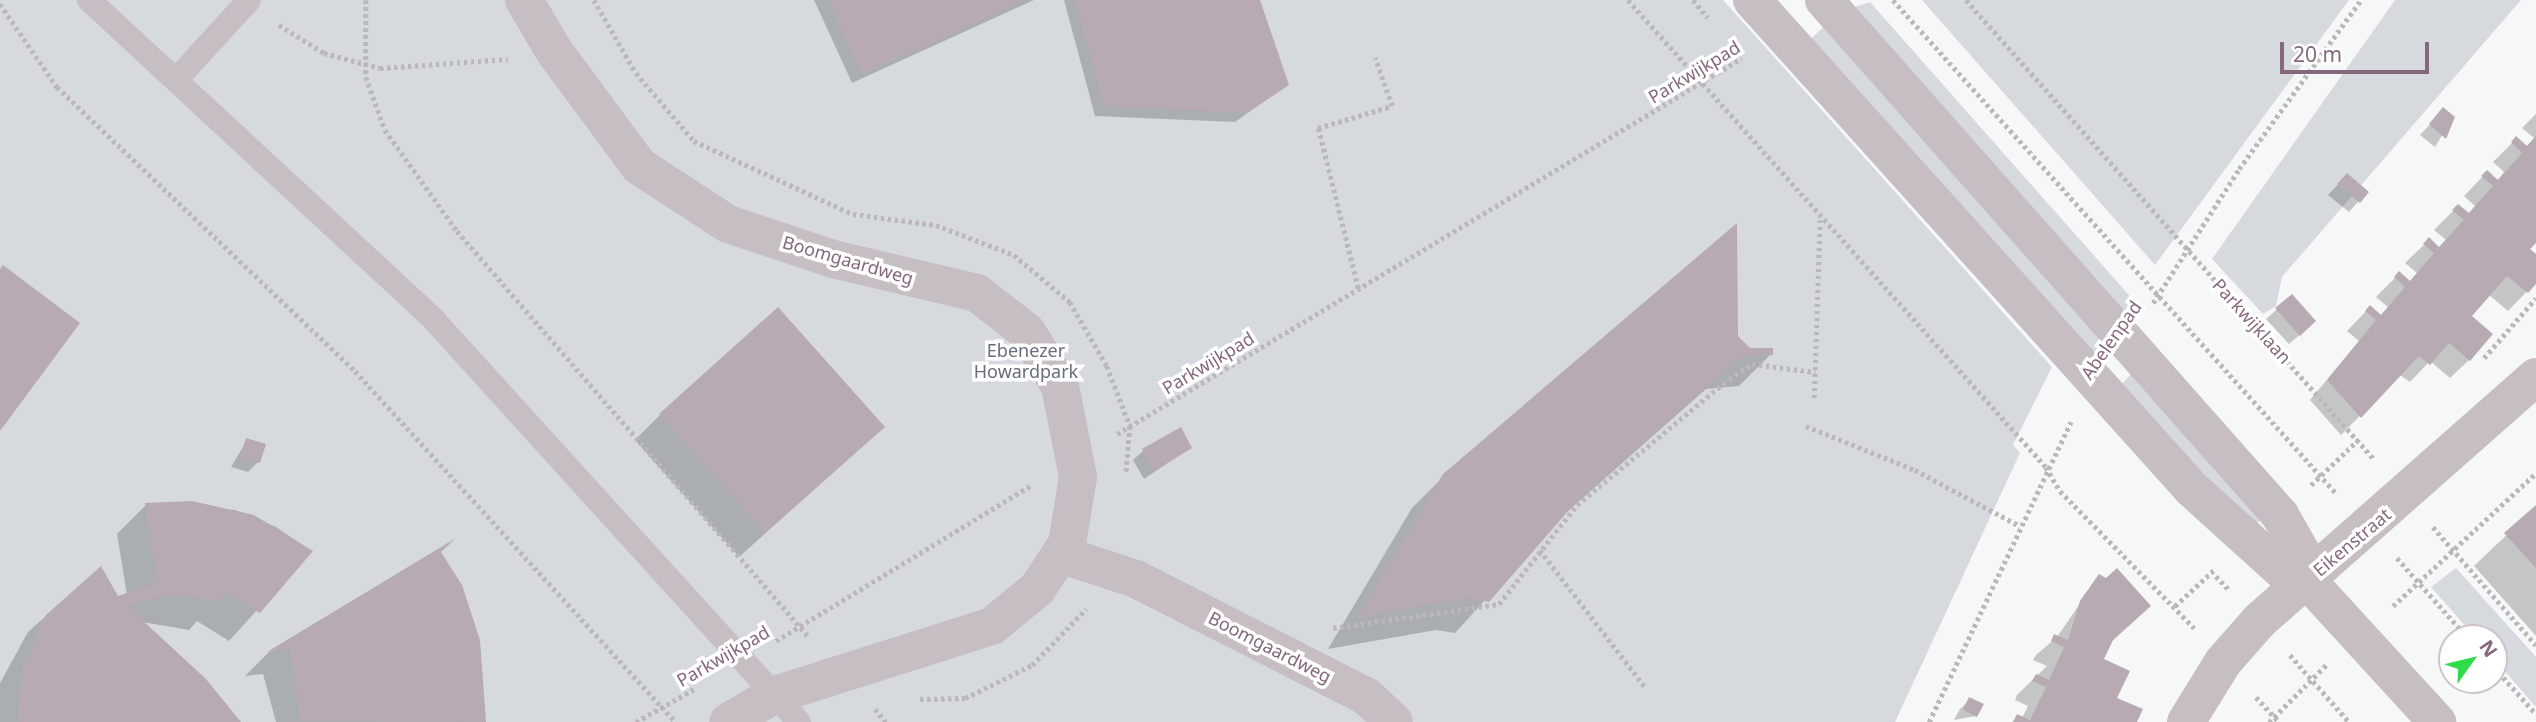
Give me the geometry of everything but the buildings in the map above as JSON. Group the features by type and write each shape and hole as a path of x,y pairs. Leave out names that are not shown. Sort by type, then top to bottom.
{"street":[{"name":"Boomgaardweg","path":"524,0 554,51 639,166 728,224 834,259 977,293 1027,332 1060,386 1078,457 1067,544 1037,589 992,626 774,695 728,722"},
{"path":"1752,0 2096,386 2247,542 2284,572 2307,580 2437,722"},
{"path":"1824,0 2128,341 2289,527 2306,561 2307,580"},
{"name":"Eikenstraat","path":"2186,722 2222,662 2307,580 2407,496 2536,377"},
{"name":"Boomgaardweg","path":"1060,554 1109,571 1366,696 1394,722"}],"lane":[{"path":"89,0 435,320 799,722"},
{"path":"176,80 249,0"}],"path":[{"path":"249,0 302,41 367,65 460,65 554,51"},
{"path":"366,0 367,65 384,130 457,231 842,674"},
{"path":"594,0 636,73 694,141 853,214 936,225 1014,255 1070,302 1107,366 1130,426 1124,485"},
{"path":"1628,0 1820,219 2046,467 2060,491 2279,722"},
{"path":"1893,0 2456,624"},
{"name":"Parkwijklaan","path":"1966,0 2536,645"},
{"name":"Abelenpad","path":"2128,341 2361,0"},
{"path":"0,4 57,87 355,370 675,722"},
{"name":"Parkwijkpad","path":"636,722 744,661 1078,457 1782,36"},
{"path":"1358,289 1318,128 1392,106 1375,58"},
{"path":"1814,398 1820,219"},
{"path":"1329,628 1499,604 1577,505 1752,364 1815,372"},
{"name":"Abelenpad","path":"1929,722 2046,467 2096,386"},
{"path":"1806,426 1915,470 2020,526"},
{"path":"2453,549 2536,473"},
{"path":"1540,550 1645,687"},
{"path":"904,700 965,698 1032,665 1088,607 1109,571"},
{"path":"2269,722 2272,715 2311,679"},
{"path":"2508,683 2536,714"},
{"path":"879,700 867,700 886,722"}],"green space":[{"name":"Ebenezer Howardpark","path":"0,0 1723,0 2052,367 2013,445 2020,453 1895,722 0,722"},
{"path":"1922,0 2349,0 2155,265"},
{"path":"2395,0 2521,0 2282,277 2276,306 2263,314 2212,259"},
{"path":"1870,2 2135,302 2126,314 1852,8"},
{"path":"1824,26 2106,336 2095,360 1810,40"},
{"path":"2135,369 2266,514 2253,528 2122,384"},
{"path":"2456,568 2506,624 2464,624 2431,587"},
{"path":"2508,626 2536,657 2536,707 2508,675"}]}
